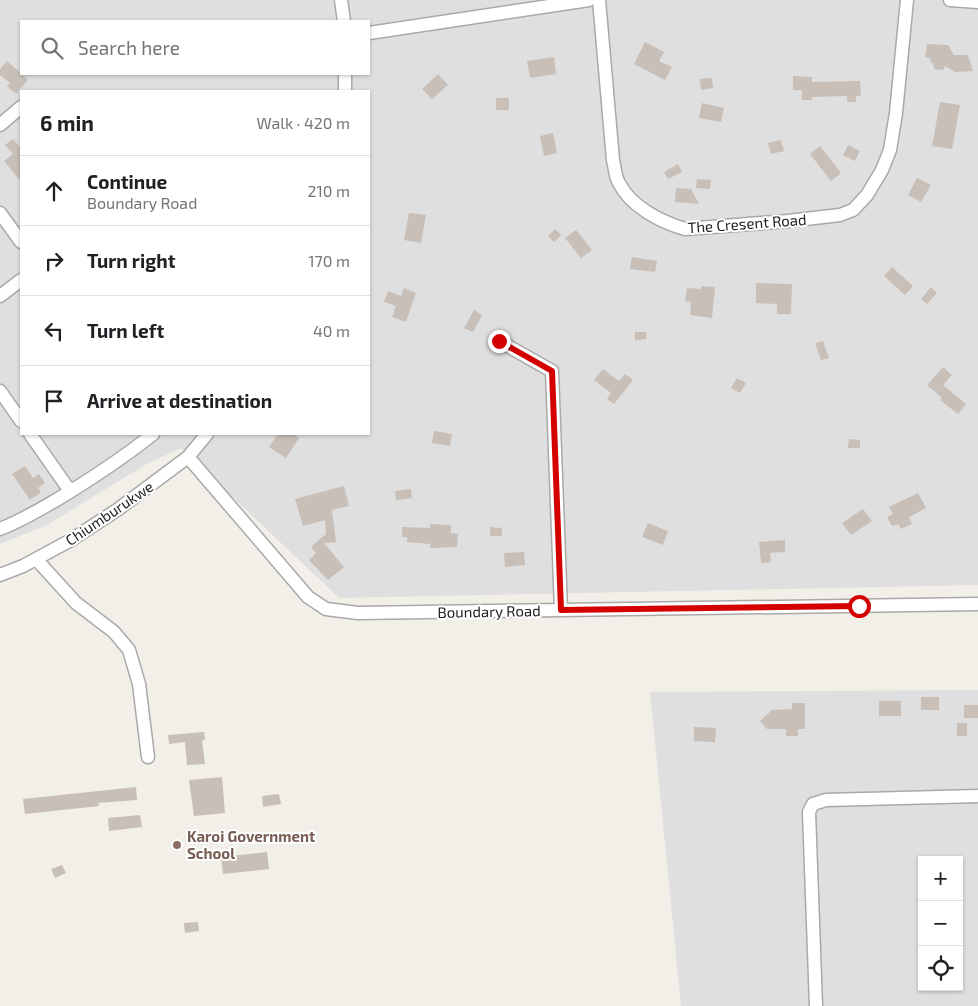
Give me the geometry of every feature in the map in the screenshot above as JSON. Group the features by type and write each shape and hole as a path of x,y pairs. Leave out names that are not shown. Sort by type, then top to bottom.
{"street":[{"path":"342,0 344,20"},
{"path":"370,33 590,0"},
{"name":"The Cresent Road","path":"599,0 613,160 618,182 631,200 672,225 685,229 788,221 840,215 853,210 866,195 882,170 890,150 896,113 907,0"},
{"path":"950,0 978,2"},
{"path":"345,75 345,90"},
{"path":"0,125 20,108"},
{"path":"0,213 20,241"},
{"path":"0,296 20,281"},
{"path":"499,341 552,371 561,610"},
{"path":"0,391 20,421"},
{"path":"31,435 70,491"},
{"path":"0,529 17,523 70,491 128,454 152,435"},
{"name":"Chiumburukwe","path":"0,575 36,559 71,540 117,510 188,457 206,435"},
{"name":"Boundary Road","path":"188,457 308,596 326,609 358,613 978,604"},
{"path":"36,559 76,602 114,632 129,650 139,684 148,757"},
{"path":"816,1006 809,812 812,804 826,800 978,796"}],"shaded area":[{"path":"0,0 978,0 978,585 339,598 181,448 145,465 47,525 0,544"},
{"path":"978,690 978,1006 681,1006 650,692"}],"building":[{"path":"645,42 664,52 659,61 672,67 665,80 634,64"},
{"path":"927,44 948,45 954,55 968,55 973,71 955,72 945,66 943,70 934,69 930,58 925,57"},
{"path":"554,57 556,74 530,78 527,61"},
{"path":"7,61 20,73 20,75 28,80 16,94 7,86 10,83 0,75 0,69"},
{"path":"438,74 448,85 432,99 422,89"},
{"path":"793,76 812,77 812,82 860,81 861,96 856,96 856,102 847,102 847,96 812,97 812,100 802,100 802,90 793,90"},
{"path":"712,78 713,88 701,90 700,79"},
{"path":"496,98 509,98 509,110 496,110"},
{"path":"940,102 960,105 952,149 932,146"},
{"path":"702,103 724,108 721,122 699,118"},
{"path":"553,133 557,153 544,156 540,136"},
{"path":"13,139 20,147 20,181 4,161 13,154 5,145"},
{"path":"781,140 784,151 771,154 768,143"},
{"path":"848,145 860,151 855,161 843,155"},
{"path":"820,146 841,173 831,181 810,154"},
{"path":"678,164 682,172 668,179 664,172"},
{"path":"917,178 931,185 921,202 908,195"},
{"path":"697,179 711,180 710,189 696,188"},
{"path":"676,188 691,189 699,204 675,202"},
{"path":"409,213 426,215 421,243 404,240"},
{"path":"555,229 561,235 554,242 548,236"},
{"path":"576,230 592,250 581,258 565,238"},
{"path":"632,257 657,261 655,272 630,269"},
{"path":"892,267 913,286 905,295 884,276"},
{"path":"756,283 792,284 791,314 777,314 777,304 756,303"},
{"path":"702,286 715,287 712,318 690,315 691,302 685,301 687,288 701,289"},
{"path":"931,287 937,293 927,304 921,299"},
{"path":"404,288 416,293 406,322 392,317 396,306 384,302 388,291 401,296"},
{"path":"474,310 482,315 473,332 464,328"},
{"path":"635,332 646,332 646,339 635,340"},
{"path":"823,341 829,358 821,360 815,343"},
{"path":"943,367 952,375 943,385 966,404 958,414 940,400 942,398 927,385"},
{"path":"603,369 619,381 625,374 633,380 614,404 607,399 611,393 594,380"},
{"path":"737,378 746,383 740,393 731,388"},
{"path":"434,431 452,434 450,446 432,443"},
{"path":"277,435 294,435 299,438 286,458 269,447"},
{"path":"849,439 860,440 860,448 848,448"},
{"path":"25,466 33,478 39,474 45,483 38,488 41,492 30,500 12,474"},
{"path":"344,486 349,506 332,510 336,542 324,543 344,567 328,580 309,560 316,553 311,547 326,534 325,520 303,526 295,499"},
{"path":"411,489 412,498 396,500 395,491"},
{"path":"918,493 926,508 909,517 912,524 901,529 898,524 892,526 887,517 893,514 889,507"},
{"path":"863,509 872,521 851,535 842,523"},
{"path":"648,523 668,531 663,545 642,537"},
{"path":"430,524 451,525 451,533 458,534 457,547 430,548 430,544 407,542 407,537 402,537 402,527 430,528"},
{"path":"490,527 502,528 502,536 490,536"},
{"path":"785,540 785,552 770,553 771,562 761,563 759,542"},
{"path":"524,552 525,565 505,567 504,553"},
{"path":"921,697 939,697 939,710 921,710"},
{"path":"879,701 901,701 901,716 879,716"},
{"path":"792,703 805,703 805,729 798,729 798,736 786,736 786,729 767,729 760,721 772,710 792,709"},
{"path":"964,705 978,705 978,718 964,718"},
{"path":"957,723 967,723 967,736 957,736"},
{"path":"694,727 716,728 715,742 694,741"},
{"path":"204,732 205,740 202,740 205,764 187,765 185,742 169,744 168,735"},
{"path":"222,777 225,813 194,816 189,780"},
{"path":"136,787 137,800 98,803 99,806 25,814 23,799"},
{"path":"279,794 281,804 263,807 262,796"},
{"path":"140,815 142,827 109,831 108,818"},
{"path":"267,852 269,869 223,874 221,857"},
{"path":"62,865 66,873 55,878 51,869"},
{"path":"198,922 199,931 185,933 184,923"}],"place":[{"name":"Karoi Government School","path":"177,845"}],"route":[{"path":"499,341 552,371 561,610 859,606"}]}
